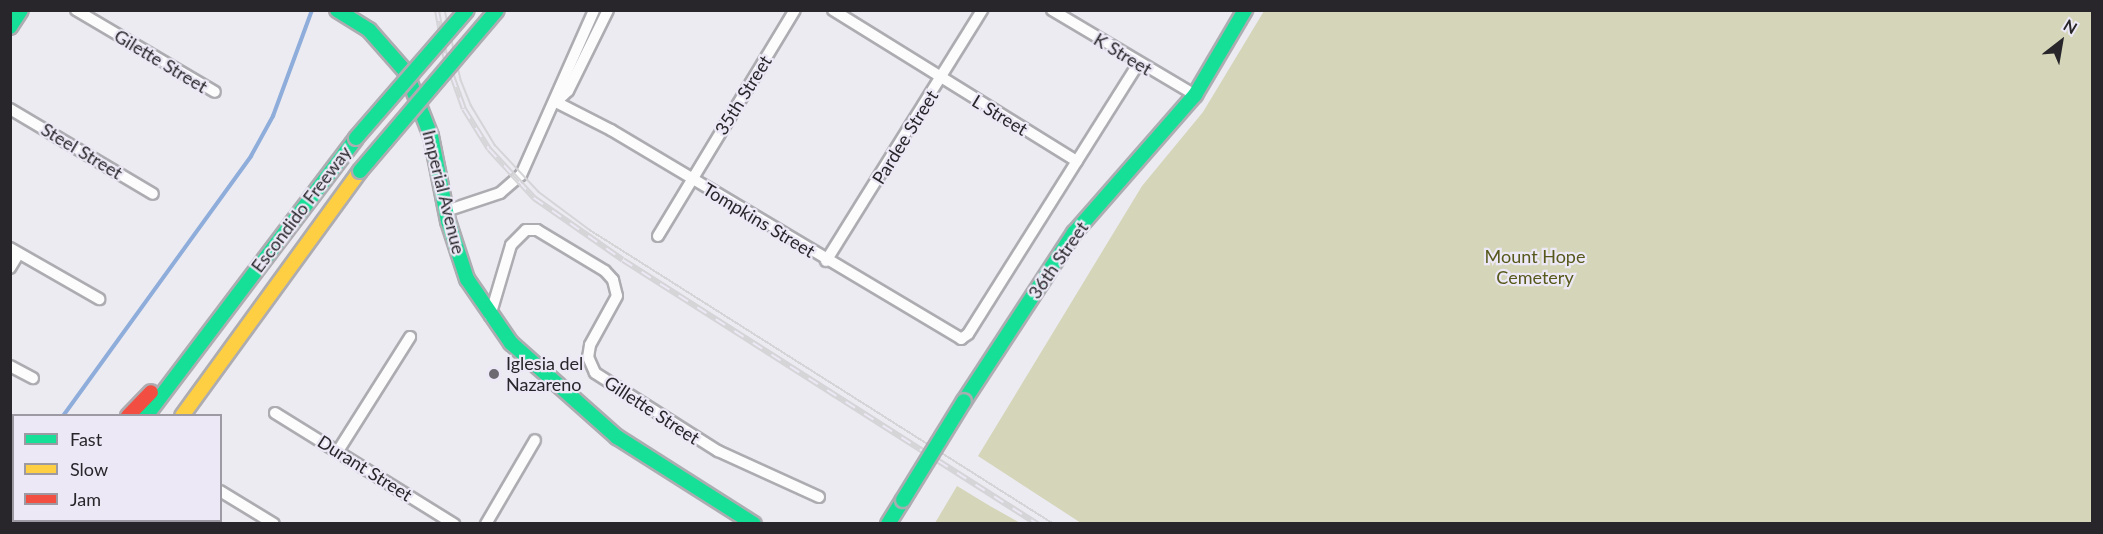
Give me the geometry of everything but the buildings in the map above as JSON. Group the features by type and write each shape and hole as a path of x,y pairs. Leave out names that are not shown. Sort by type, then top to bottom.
{"main road":[{"path":"10,27 21,10"},
{"name":"Escondido Freeway","path":"147,414 179,368 356,138 467,10"},
{"name":"Escondido Freeway","path":"183,414 360,171 497,10"},
{"name":"36th Street","path":"888,524 964,401 1074,233 1195,95 1245,10"},
{"name":"Imperial Avenue","path":"338,11 369,30 406,72 431,136 446,211 467,279 490,316 511,343 600,423 754,524"},
{"path":"131,414 179,368"}],"street":[{"name":"Gilette Street","path":"76,10 215,92"},
{"path":"556,102 558,87 594,10"},
{"path":"446,211 500,193 516,181 556,102 567,91 608,10"},
{"name":"35th Street","path":"658,236 795,10"},
{"name":"L Street","path":"833,10 1077,161"},
{"name":"Pardee Street","path":"826,261 942,79 982,10"},
{"name":"K Street","path":"1052,10 1138,64 1195,95"},
{"name":"36th Street","path":"961,339 969,334 1138,64"},
{"name":"Tompkins Street","path":"556,102 692,179 826,261 961,339"},
{"name":"Steel Street","path":"10,109 153,194"},
{"name":"Gillette Street","path":"490,316 511,245 526,230 537,230 605,271 613,280 617,296 590,345 588,357 596,373 718,451 819,497"},
{"path":"10,268 15,250 99,299"},
{"path":"338,451 410,337"},
{"path":"10,366 33,378"},
{"name":"Durant Street","path":"274,413 454,524"},
{"path":"486,524 535,440"},
{"path":"222,493 270,523"}],"green space":[{"name":"Mount Hope Cemetery","path":"1264,11 2092,11 2092,523 1081,523 978,456 1142,186 1203,112"},
{"path":"957,486 990,506 1020,523 935,523"}],"waterway":[{"path":"64,414 251,156 273,116 312,10"}],"tram line":[{"path":"445,10 461,80 471,105 495,145 539,192 590,230 1054,524"}],"railway":[{"path":"437,10 445,56 464,109 489,149 534,198 623,260 1038,524"}],"traffic: fast":[{"path":"10,27 21,10"},
{"path":"337,10 369,30 406,72 431,136 448,221 467,279 511,343 617,437 754,524"},
{"path":"356,138 467,10"},
{"path":"360,171 497,10"},
{"path":"964,401 1074,233 1195,95 1245,10"},
{"path":"148,414 356,138"},
{"path":"903,500 964,401"},
{"path":"888,524 903,500"}],"traffic: slow":[{"path":"183,414 360,171"}],"traffic: jam":[{"path":"130,414 151,392"}],"place":[{"name":"Iglesia del Nazareno","path":"494,374"}]}
